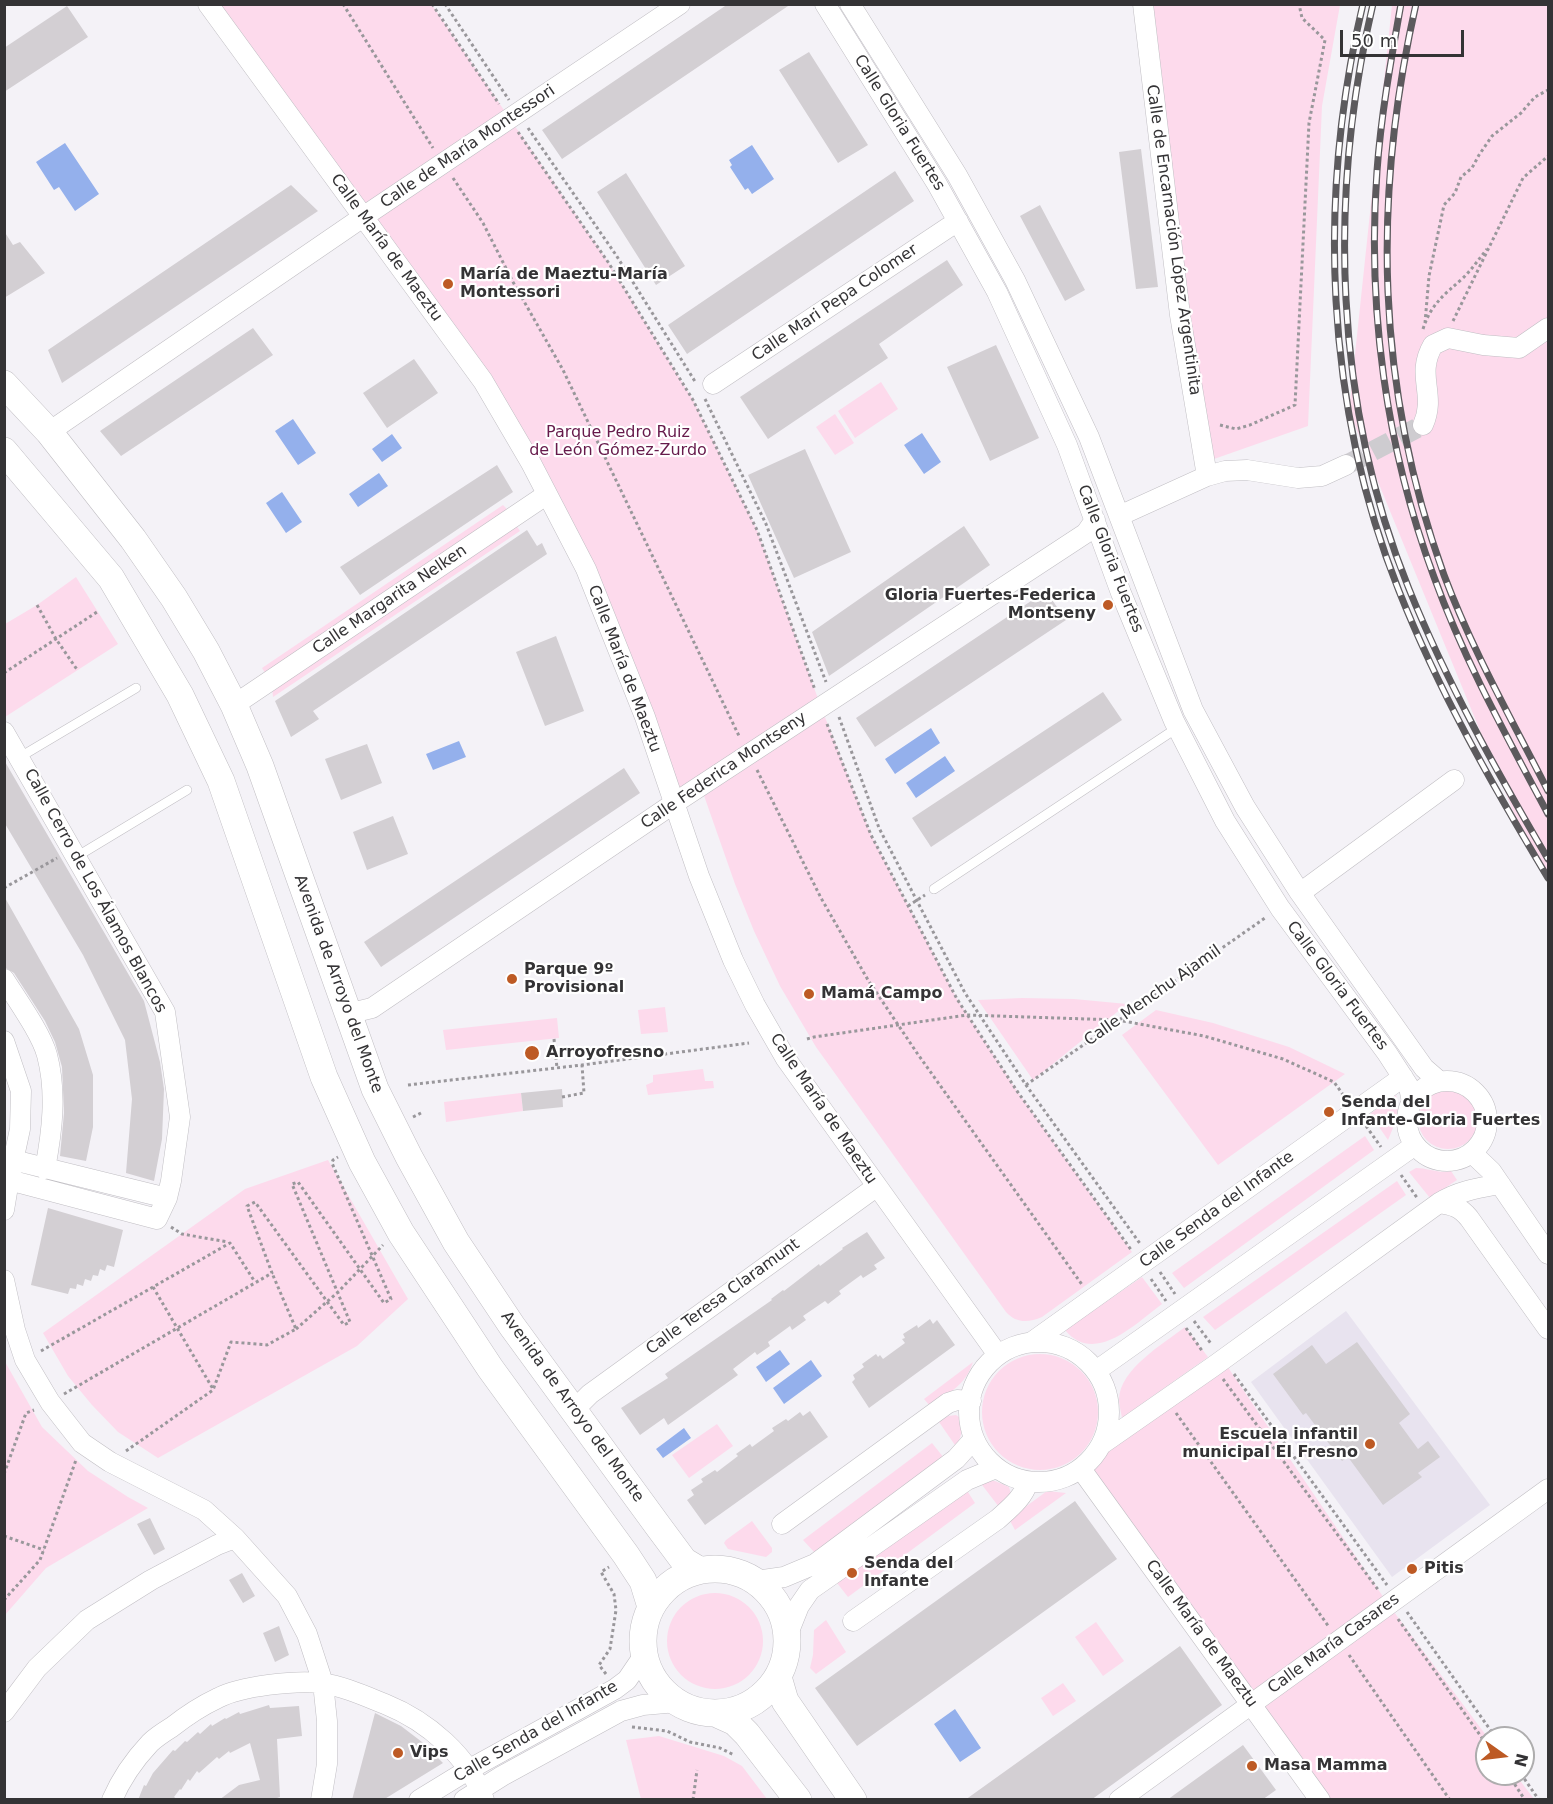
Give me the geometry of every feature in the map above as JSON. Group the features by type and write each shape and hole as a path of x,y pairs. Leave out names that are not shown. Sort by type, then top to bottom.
{"street":[{"name":"Calle María de Maeztu","path":"208,4 483,381 531,463 586,569 645,717 718,925 756,1005 786,1059 998,1355"},
{"name":"Calle de María Montessori","path":"49,432 680,4"},
{"name":"Calle Gloria Fuertes","path":"825,4 938,184 997,292 1067,444 1121,593 1177,728 1225,820 1280,908 1403,1077 1409,1087 1412,1102"},
{"name":"Calle Gloria Fuertes","path":"850,4 957,175 1015,280 1089,437 1193,710 1245,807 1300,893 1424,1068 1439,1081"},
{"name":"Calle de Encarnación López Argentinita","path":"1143,4 1180,315 1207,476"},
{"name":"Calle Mari Pepa Colomer","path":"713,384 958,221"},
{"path":"1423,425 1428,414 1424,365 1433,345 1448,338 1483,345 1519,348 1548,328"},
{"name":"Avenida de Arroyo del Monte","path":"4,384 49,432 112,510 174,598 206,651 234,705 260,766 347,1014 380,1099 456,1242 512,1326 684,1561 699,1570"},
{"path":"4,451 111,578 180,695 221,781 324,1077 362,1162 400,1233 490,1368 626,1555 643,1581 651,1607"},
{"path":"1119,516 1207,476 1225,471 1247,470 1298,478 1322,476 1346,465"},
{"name":"Calle Margarita Nelken","path":"234,705 546,495"},
{"name":"Calle Federica Montseny","path":"347,1014 372,1008 749,754 1086,532 1095,520"},
{"name":"Calle Cerro de Los Álamos Blancos","path":"4,732 165,1012 180,1117 171,1181 167,1198 157,1219"},
{"path":"1300,893 1454,780"},
{"path":"4,979 39,1037 47,1055 53,1126 45,1169"},
{"path":"4,1041 21,1091 20,1129 4,1210"},
{"name":"Calle Senda del Infante","path":"1032,1342 1403,1077"},
{"path":"1439,1081 1466,1084 1478,1094 1483,1102 1488,1120 1484,1139 1472,1153 1458,1160 1442,1161 1427,1156 1410,1137 1408,1126 1412,1102 1427,1085 1439,1081"},
{"path":"1096,1371 1415,1145"},
{"path":"1472,1153 1491,1171 1548,1254"},
{"path":"13,1160 167,1198"},
{"path":"9,1180 157,1219"},
{"path":"1102,1444 1440,1207 1452,1195 1469,1189 1500,1184"},
{"name":"Calle Teresa Claramunt","path":"574,1410 590,1394 876,1187"},
{"path":"1440,1207 1462,1210 1548,1329"},
{"path":"4,1280 15,1329 25,1359 50,1402 82,1443 110,1462 204,1509 235,1538 287,1596 307,1634 323,1683 327,1721 327,1764 321,1800"},
{"path":"1032,1342 1050,1342 1068,1348 1083,1357 1096,1371 1105,1388 1109,1406 1108,1426 1102,1444 1093,1458 1081,1469 1065,1478 1047,1483 1028,1482 1012,1477 996,1468 983,1455 974,1439 969,1421 971,1401 975,1383 984,1368 998,1355 1014,1346 1032,1342"},
{"path":"782,1524 948,1403 957,1400 971,1401"},
{"path":"756,1581 784,1576 815,1564 956,1459 974,1439"},
{"path":"715,1713 735,1710 758,1699 770,1689 783,1664 787,1636 799,1606 810,1590 967,1480 996,1468"},
{"name":"Calle María de Maeztu","path":"1081,1469 1320,1800"},
{"path":"853,1621 998,1519 1026,1490 1028,1482"},
{"name":"Calle María Casares","path":"1119,1800 1548,1489"},
{"path":"4,1712 37,1668 87,1620 151,1580 235,1538"},
{"path":"787,1636 784,1621 774,1599 756,1581 716,1568 699,1570 680,1578 663,1590 651,1607 644,1630 644,1655 651,1674 662,1690 678,1702 696,1710 715,1713 735,1722 798,1800"},
{"name":"Calle Senda del Infante","path":"419,1800 468,1770 615,1689 627,1680 644,1655"},
{"path":"778,1677 785,1701 853,1800"},
{"path":"112,1800 121,1780 151,1742 188,1715 220,1696 250,1688 323,1683 356,1692 408,1714 449,1746 468,1770 476,1796"},
{"name":"Calle Senda del Infante","path":"476,1796 621,1711 643,1705 678,1702"}],"lane":[{"path":"20,757 136,688"},
{"path":"934,889 1177,728"},
{"path":"74,853 187,790"}],"path":[{"path":"343,4 483,224 563,370 749,754 821,898 868,980 898,1026 1093,1299"},
{"path":"1220,425 1236,429 1295,405 1309,123 1325,40 1302,18 1299,4"},
{"path":"1425,323 1429,276 1444,205 1455,193 1461,177 1472,168 1492,136 1521,113 1535,97 1548,90"},
{"path":"1448,338 1455,316 1523,178 1548,156"},
{"path":"1422,333 1438,299 1464,277 1490,245"},
{"path":"37,605 56,639 78,671"},
{"path":"4,673 98,612"},
{"path":"4,888 74,853"},
{"path":"908,906 934,889"},
{"name":"Calle Menchu Ajamil","path":"1026,1085 1280,908"},
{"path":"807,1040 814,1037 967,1015 1118,1020 1204,1036 1283,1059 1334,1082 1392,1162 1440,1207"},
{"path":"554,1039 557,1068"},
{"path":"408,1085 749,1043"},
{"path":"562,1097 584,1093 582,1065"},
{"path":"296,1329 272,1273 248,1206 255,1202 344,1325 351,1322 292,1185 298,1182 384,1303 391,1299 332,1163 333,1160"},
{"path":"157,1219 182,1234 230,1243 255,1282"},
{"path":"110,1462 213,1390 231,1342 267,1345 296,1329 338,1292 385,1242"},
{"path":"25,1359 230,1243"},
{"path":"4,1474 26,1413 50,1402 272,1273"},
{"path":"153,1287 213,1390"},
{"path":"1167,1399 1450,1800"},
{"path":"4,1600 40,1560 82,1443"},
{"path":"4,1536 44,1550"},
{"path":"693,1800 697,1770"},
{"path":"1516,1786 1526,1800"},
{"path":"1529,1786 1539,1800"}],"shaded area":[{"name":"Escuela infantil municipal El Fresno","path":"1346,1311 1490,1505 1392,1577 1251,1382"}],"green space":[{"name":"Parque Pedro Ruiz de León Gómez-Zurdo","path":"208,5 432,5 608,262 693,400 757,530 821,707 871,835 957,999 1017,1091 1132,1252 1042,1317 1022,1321 1006,1312 816,1047 780,986 754,931 701,787 673,804 645,717 531,463"},
{"path":"1149,5 1340,5 1322,106 1308,426 1214,459 1186,303"},
{"path":"1392,5 1548,5 1548,878 1524,838 1349,411"},
{"path":"881,382 898,409 855,438 838,411"},
{"path":"835,414 854,443 835,455 816,427"},
{"path":"503,505 509,511 267,676 262,668"},
{"path":"516,525 520,531 273,697 272,687"},
{"path":"76,577 118,644 5,717 5,624 37,605"},
{"path":"1074,999 1127,1004 1033,1080 978,1000"},
{"path":"665,1007 668,1032 641,1034 638,1010"},
{"path":"1156,1010 1213,1023 1289,1047 1345,1074 1218,1165 1122,1035"},
{"path":"557,1018 559,1038 446,1050 443,1030"},
{"path":"703,1069 705,1081 713,1081 714,1088 648,1095 646,1085 653,1082 653,1075"},
{"path":"1448,1089 1469,1098 1478,1119 1469,1140 1448,1149 1427,1140 1418,1119 1427,1098"},
{"path":"521,1093 523,1111 446,1122 444,1102"},
{"path":"1396,1095 1397,1112 1388,1140 1370,1114"},
{"path":"1365,1136 1374,1150 1184,1288 1172,1273"},
{"path":"328,1160 408,1299 357,1346 158,1458 118,1432 68,1376 43,1333 245,1189"},
{"path":"1416,1168 1451,1171 1457,1180 1430,1198 1409,1172"},
{"path":"1397,1181 1406,1195 1215,1330 1203,1317"},
{"path":"1142,1277 1162,1304 1128,1330 1102,1343 1089,1344 1077,1340 1065,1330"},
{"path":"1185,1327 1208,1357 1122,1418 1119,1399 1121,1388 1127,1377 1144,1358"},
{"path":"1040,1354 1062,1359 1081,1371 1093,1390 1098,1412 1093,1434 1081,1453 1062,1465 1040,1470 1018,1465 999,1453 987,1434 982,1412 987,1390 999,1371 1018,1359"},
{"path":"4,1360 42,1427 88,1471 148,1508 46,1568 5,1615"},
{"path":"1223,1360 1388,1604 1479,1726 1475,1726 1475,1786 1524,1786 1534,1799 1320,1799 1081,1469 1093,1458 1102,1444"},
{"path":"973,1362 961,1383 930,1406 924,1399"},
{"path":"956,1415 962,1419 962,1431 957,1448 939,1422 948,1416"},
{"path":"717,1424 733,1446 689,1478 672,1455"},
{"path":"932,1443 944,1458 815,1553 803,1540"},
{"path":"979,1481 995,1481 1009,1487 1011,1494 999,1507"},
{"path":"966,1489 975,1503 848,1597 837,1583"},
{"path":"1047,1491 1066,1493 1015,1530 1009,1519"},
{"path":"752,1521 772,1548 772,1552 766,1557 728,1549 724,1543"},
{"path":"715,1593 733,1596 749,1607 760,1623 763,1641 760,1659 749,1675 733,1686 715,1689 697,1686 681,1675 670,1659 667,1641 670,1623 681,1607 697,1596"},
{"path":"826,1620 846,1652 816,1674 810,1668 814,1630"},
{"path":"1096,1622 1124,1661 1103,1676 1075,1637"},
{"path":"1063,1683 1076,1701 1053,1716 1041,1698"},
{"path":"659,1736 724,1756 742,1766 767,1799 641,1799 626,1740"}],"water":[{"path":"65,143 99,194 75,211 59,187 54,190 36,162"},
{"path":"752,145 774,179 752,194 748,188 745,190 730,167 732,165 729,160"},
{"path":"293,419 316,453 298,465 275,431"},
{"path":"922,433 941,462 924,474 904,445"},
{"path":"392,434 402,448 382,462 372,449"},
{"path":"379,473 388,486 358,507 349,494"},
{"path":"282,492 302,522 286,533 266,503"},
{"path":"931,728 940,743 895,774 885,759"},
{"path":"459,741 466,757 433,770 426,754"},
{"path":"945,756 955,771 916,798 906,783"},
{"path":"780,1350 790,1364 766,1382 756,1367"},
{"path":"811,1360 822,1376 784,1404 773,1388"},
{"path":"684,1428 691,1438 663,1458 656,1449"},
{"path":"955,1709 981,1748 960,1762 934,1724"}],"building":[{"path":"728,4 791,4 562,159 542,130"},
{"path":"67,6 88,37 4,92 4,48"},
{"path":"809,52 868,145 838,163 779,70"},
{"path":"1141,149 1158,287 1136,289 1119,152"},
{"path":"895,171 914,201 687,354 668,325"},
{"path":"626,173 685,266 656,285 597,192"},
{"path":"291,185 318,211 62,383 48,350"},
{"path":"1040,205 1085,290 1065,301 1020,216"},
{"path":"4,231 13,245 20,242 45,273 4,298"},
{"path":"947,260 963,285 879,344 888,358 768,439 740,397"},
{"path":"253,328 273,355 121,456 100,431"},
{"path":"996,345 1039,438 990,461 947,367"},
{"path":"414,359 438,393 387,428 363,393"},
{"path":"805,449 851,552 794,578 748,475"},
{"path":"497,465 513,492 360,595 340,567"},
{"path":"964,526 990,565 829,676 812,632"},
{"path":"527,530 537,546 542,543 547,554 313,711 319,719 291,737 275,701"},
{"path":"1046,591 1066,620 875,747 856,718"},
{"path":"556,636 584,711 545,726 516,652"},
{"path":"1103,692 1122,720 931,847 912,818"},
{"path":"367,744 382,783 341,800 325,759"},
{"path":"4,760 144,1001 160,1062 164,1089 162,1139 154,1181 126,1173 132,1099 125,1040 83,955 4,822"},
{"path":"624,768 640,793 381,967 364,942"},
{"path":"393,816 408,854 367,870 353,832"},
{"path":"4,896 79,1029 93,1075 93,1127 86,1161 60,1156 64,1113 62,1067 55,1042 45,1021 14,973 4,967"},
{"name":"Arroyofresno","path":"562,1089 563,1107 523,1111 521,1093"},
{"path":"48,1208 123,1230 114,1267 107,1265 105,1271 100,1269 98,1276 93,1275 91,1281 85,1279 83,1286 77,1284 76,1289 70,1288 68,1294 31,1285"},
{"path":"867,1232 885,1258 874,1265 877,1269 863,1278 861,1275 839,1291 841,1294 828,1304 825,1301 803,1316 806,1320 792,1330 790,1326 768,1342 770,1346 757,1355 755,1352 733,1369 738,1375 668,1425 664,1418 640,1435 621,1408 668,1378 665,1374"},
{"path":"930,1319 933,1324 937,1320 955,1345 869,1408 852,1382 855,1379 853,1375 864,1367 862,1364 876,1354 883,1359 905,1343 902,1339 905,1338 903,1334 917,1325 918,1328"},
{"path":"1357,1342 1410,1414 1399,1423 1418,1449 1428,1441 1440,1457 1418,1473 1422,1477 1383,1505 1348,1457 1342,1461 1306,1413 1303,1415 1273,1374 1312,1345 1326,1364"},
{"path":"810,1411 828,1437 705,1525 687,1500 694,1495 691,1490 703,1482 701,1479 715,1470 717,1472 738,1456 736,1454 750,1444 752,1447 774,1431 772,1428 786,1419 788,1421 800,1412 803,1416"},
{"path":"1075,1501 1117,1559 857,1746 815,1688"},
{"path":"150,1518 165,1549 154,1555 137,1524"},
{"path":"242,1573 255,1596 243,1603 229,1580"},
{"path":"279,1626 289,1655 275,1662 263,1633"},
{"path":"1180,1646 1222,1705 1091,1800 965,1800"},
{"path":"269,1705 270,1708 299,1706 302,1736 277,1739 280,1797 271,1800 219,1800 239,1785 260,1780 250,1743 230,1753 229,1751 219,1759 217,1757 199,1773 197,1771 174,1797 178,1800 138,1800 144,1785 146,1786 153,1773 173,1750 175,1751 185,1741 187,1742 198,1732 200,1734 211,1724 212,1726 239,1712 240,1714"},
{"name":"Vips","path":"375,1713 401,1726 422,1742 443,1763 383,1800 352,1800"},
{"path":"1243,1745 1276,1790 1262,1800 1167,1800"}],"tunnel":[{"path":"1346,465 1423,425"}],"railway":[{"path":"1363,4 1348,77 1339,151 1335,226 1336,300 1343,375 1356,448 1374,521 1399,591 1431,666 1507,809 1548,878"},
{"path":"1373,4 1359,77 1349,151 1345,225 1346,300 1353,374 1365,447 1384,519 1424,624 1474,727 1548,859"},
{"path":"1401,4 1381,129 1375,223 1378,326 1392,428 1417,528 1446,608 1487,698 1548,814"},
{"path":"1416,4 1402,77 1392,149 1388,221 1388,292 1394,363 1405,434 1421,504 1455,603 1493,684 1548,791"}],"place":[{"name":"María de Maeztu-María Montessori","path":"448,284"},
{"name":"Gloria Fuertes-Federica Montseny","path":"1108,605"},
{"name":"Parque 9º Provisional","path":"512,979"},
{"name":"Mamá Campo","path":"809,994"},
{"name":"Arroyofresno","path":"532,1053"},
{"name":"Senda del Infante-Gloria Fuertes","path":"1329,1112"},
{"name":"Escuela infantil municipal El Fresno","path":"1370,1444"},
{"name":"Pitis","path":"1412,1569"},
{"name":"Senda del Infante","path":"852,1573"},
{"name":"Vips","path":"398,1753"},
{"name":"Masa Mamma","path":"1252,1766"}]}
